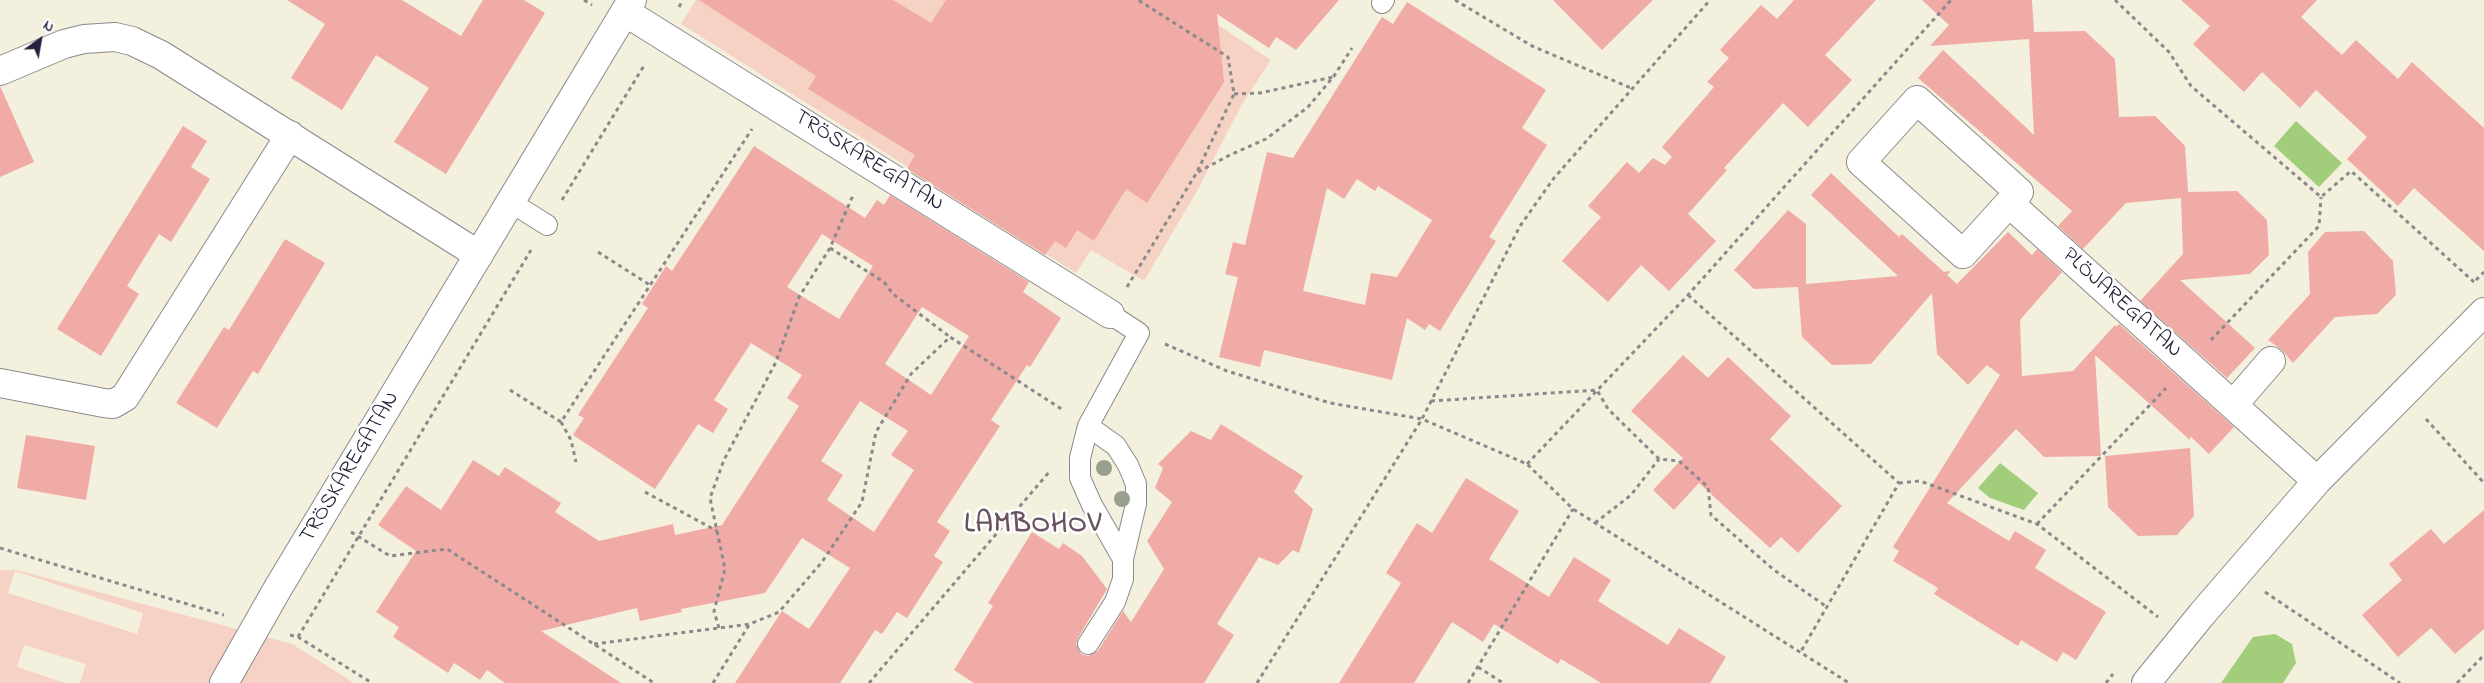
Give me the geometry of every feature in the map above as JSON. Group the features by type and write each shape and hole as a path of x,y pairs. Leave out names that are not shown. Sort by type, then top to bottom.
{"street":[{"name":"TRÖSKAREGATAN","path":"224,683 323,514 628,6 663,35 1110,314"},
{"path":"0,70 64,44 92,38 124,39 161,55 479,255"},
{"path":"1917,100 2019,192 2009,203 1963,254 1861,162 1917,100"},
{"path":"0,383 104,403 113,404 125,397 290,135"},
{"name":"PLÖJAREGATAN","path":"2009,203 2317,481"},
{"path":"2146,683 2202,614 2317,481 2484,312"},
{"path":"2232,405 2271,361"}],"lane":[{"path":"512,202 547,224"},
{"path":"1110,314 1139,333 1088,426 1080,458 1080,478 1092,504 1123,559"},
{"path":"1088,426 1116,446 1128,465 1136,484 1136,504 1123,559 1123,579 1115,602 1088,644"}],"path":[{"path":"298,637 683,0"},
{"path":"1110,314 1197,172 1234,94 1228,57 1138,0"},
{"path":"1455,0 1532,46 1631,88"},
{"path":"1257,683 1422,419 1520,226 1554,178 1710,0"},
{"path":"1527,464 1688,295 1951,0"},
{"path":"2115,0 2168,52 2191,86 2321,197 2352,171 2474,282"},
{"path":"1197,172 1230,154 1266,139 1308,108 1334,76 1352,48"},
{"path":"1234,94 1260,93 1334,76"},
{"path":"561,422 770,101"},
{"path":"719,628 714,611 725,569 710,498 724,460 776,362 799,297 830,248 848,203 872,165"},
{"path":"830,248 884,282 893,294 950,337 1088,426"},
{"path":"598,252 650,285"},
{"path":"1688,295 1899,483 1920,480 2038,524 2158,618"},
{"path":"1139,333 1227,371 1330,402 1422,419 1527,464 1574,509 1849,683"},
{"path":"594,644 750,624 779,612 822,562 862,502 876,432 911,374 950,337"},
{"path":"510,390 561,422 571,440 576,462"},
{"path":"1431,402 1597,390"},
{"path":"1597,390 1608,409 1659,459 1679,461 1708,487 1711,515 1774,570 1826,607"},
{"path":"2422,415 2484,483"},
{"path":"1595,523 1631,495 1659,459"},
{"path":"869,683 1056,463"},
{"path":"1800,652 1899,483"},
{"path":"646,492 717,532"},
{"path":"1468,683 1574,509"},
{"path":"323,514 390,556 447,549 654,683"},
{"path":"0,548 298,637 372,683"},
{"path":"2262,590 2400,683"},
{"path":"712,683 750,624"},
{"path":"2457,683 2484,656"},
{"path":"1478,667 1503,683"}],"shaded area":[{"path":"696,0 1180,0 1271,60 1242,104 1197,191 1144,281 1091,250 1076,273 681,24"},
{"path":"0,570 17,570 292,644 354,683 80,683 86,664 24,645 17,667 65,683 0,683","holes":["15,571 143,613 137,634 8,593"]}],"green space":[{"path":"2296,121 2342,163 2319,187 2274,146"},
{"path":"2000,463 2038,493 2024,510 1990,498 1978,488"},
{"path":"2275,634 2292,644 2296,663 2283,683 2221,683 2253,637"}],"building":[{"path":"287,0 402,0 461,36 483,0 524,0 545,13 446,174 394,142 429,88 376,55 342,110 291,78 325,24"},
{"path":"699,0 893,0 931,23 946,0 1339,0 1296,50 1276,37 1269,48 1217,14 1224,82 1147,203 1126,189 1094,241 1077,230 1066,248 1055,241 1045,255 907,169 915,155 808,89 816,76"},
{"path":"1553,0 1653,0 1602,50"},
{"path":"1794,0 1876,0 1825,55 1852,80 1808,127 1783,103 1724,168 1727,170 1688,214 1716,241 1669,291 1641,265 1608,302 1562,261 1601,217 1588,206 1627,162 1639,173 1653,158 1665,165 1672,157 1662,147 1714,87 1707,82 1729,58 1720,50 1761,5 1777,19"},
{"path":"1922,0 2032,0 2034,32 2085,31 2115,59 2119,117 2155,116 2185,146 2188,192 2237,191 2267,220 2269,255 2250,274 2180,280 2255,348 2227,378 2140,301 2183,254 2181,198 2126,203 2083,249 2058,226 2072,211 1918,78 1943,50 2034,135 2029,39 1930,46 1949,25"},
{"path":"2181,0 2317,0 2301,17 2342,55 2356,40 2398,79 2412,62 2484,128 2484,251 2414,188 2398,206 2347,159 2367,137 2316,90 2300,108 2262,72 2244,92 2193,44 2210,26"},
{"path":"1407,2 1546,90 1522,128 1547,145 1489,237 1496,241 1440,331 1429,324 1425,330 1407,318 1392,380 1264,350 1260,367 1219,357 1238,277 1225,274 1233,242 1245,245 1267,152 1293,158 1382,17 1393,24","holes":["1357,179 1375,191 1378,186 1432,220 1397,277 1371,273 1365,305 1303,291 1327,188 1344,199"]},
{"path":"0,86 34,162 0,177"},
{"path":"183,126 207,141 191,167 210,179 171,242 159,234 127,286 139,294 101,356 57,329"},
{"path":"754,146 865,218 877,200 884,205 890,195 1029,282 1023,292 1061,318 1030,367 1027,365 991,420 1000,426 937,522 950,531 934,556 943,562 907,618 897,612 882,634 875,630 840,683 735,683 782,611 809,629 850,568 802,538 765,593 681,609 682,612 640,621 637,608 541,631 621,683 505,683 487,670 480,680 454,663 448,673 393,637 399,627 376,612 416,551 378,525 406,486 441,510 473,460 499,476 505,467 561,503 555,512 599,541 673,524 675,535 722,525 799,406 787,398 802,375 751,343 714,400 728,409 713,433 698,424 655,489 573,435 584,418 578,415 648,308 642,304 666,266 672,271","holes":["822,234 873,266 839,319 787,287","922,307 969,336 931,395 885,364","860,401 908,431 891,455 914,470 874,532 827,500 843,475 821,461"]},
{"path":"1831,173 1899,237 1902,234 1944,272 1951,271 1947,275 1957,284 2008,232 2032,255 2037,249 2062,272 2020,320 2022,376 2073,371 2115,325 2116,327 2119,324 2234,427 2209,454 2190,436 2190,440 2095,355 2101,456 2044,457 2016,429 1947,503 2009,541 2015,531 2046,550 2035,568 2106,612 2076,660 2063,652 2057,662 2021,640 2018,646 1934,594 1938,588 1893,561 1899,551 1893,547 2000,375 1987,365 1968,385 1937,354 1932,293 1871,364 1832,365 1802,337 1798,287 1754,289 1734,270 1788,210 1806,224 1806,284 1898,276 1811,195"},
{"path":"2364,231 2393,261 2396,295 2377,314 2335,317 2293,363 2282,350 2268,340 2310,294 2308,252 2325,232"},
{"path":"285,239 325,263 258,374 253,371 217,428 176,403 224,327 229,330"},
{"path":"1683,355 1708,378 1728,357 1791,416 1770,439 1842,506 1798,553 1781,537 1770,548 1699,483 1674,510 1653,490 1683,458 1631,411"},
{"path":"1221,424 1303,476 1294,492 1313,509 1299,553 1293,550 1278,565 1259,557 1217,624 1234,635 1204,683 974,683 954,670 993,606 988,603 1032,532 1059,549 1063,543 1082,556 1107,589 1078,638 1076,644 1081,654 1088,656 1098,651 1123,611 1131,622 1164,569 1147,541 1172,502 1155,488 1163,468 1158,464 1191,431 1211,440"},
{"path":"26,435 95,446 86,500 17,488"},
{"path":"2190,448 2194,516 2177,535 2138,536 2108,507 2105,456"},
{"path":"1466,478 1519,511 1489,559 1549,597 1574,557 1611,580 1598,601 1668,645 1679,628 1726,657 1710,683 1601,683 1561,659 1558,664 1494,624 1483,642 1452,622 1414,683 1339,683 1401,583 1386,573 1417,523 1432,533"},
{"path":"2484,510 2484,629 2455,654 2431,628 2398,657 2362,615 2402,580 2389,564 2431,529 2444,544"}],"district":[{"name":"LAMBOHOV","path":"1033,526"}]}
